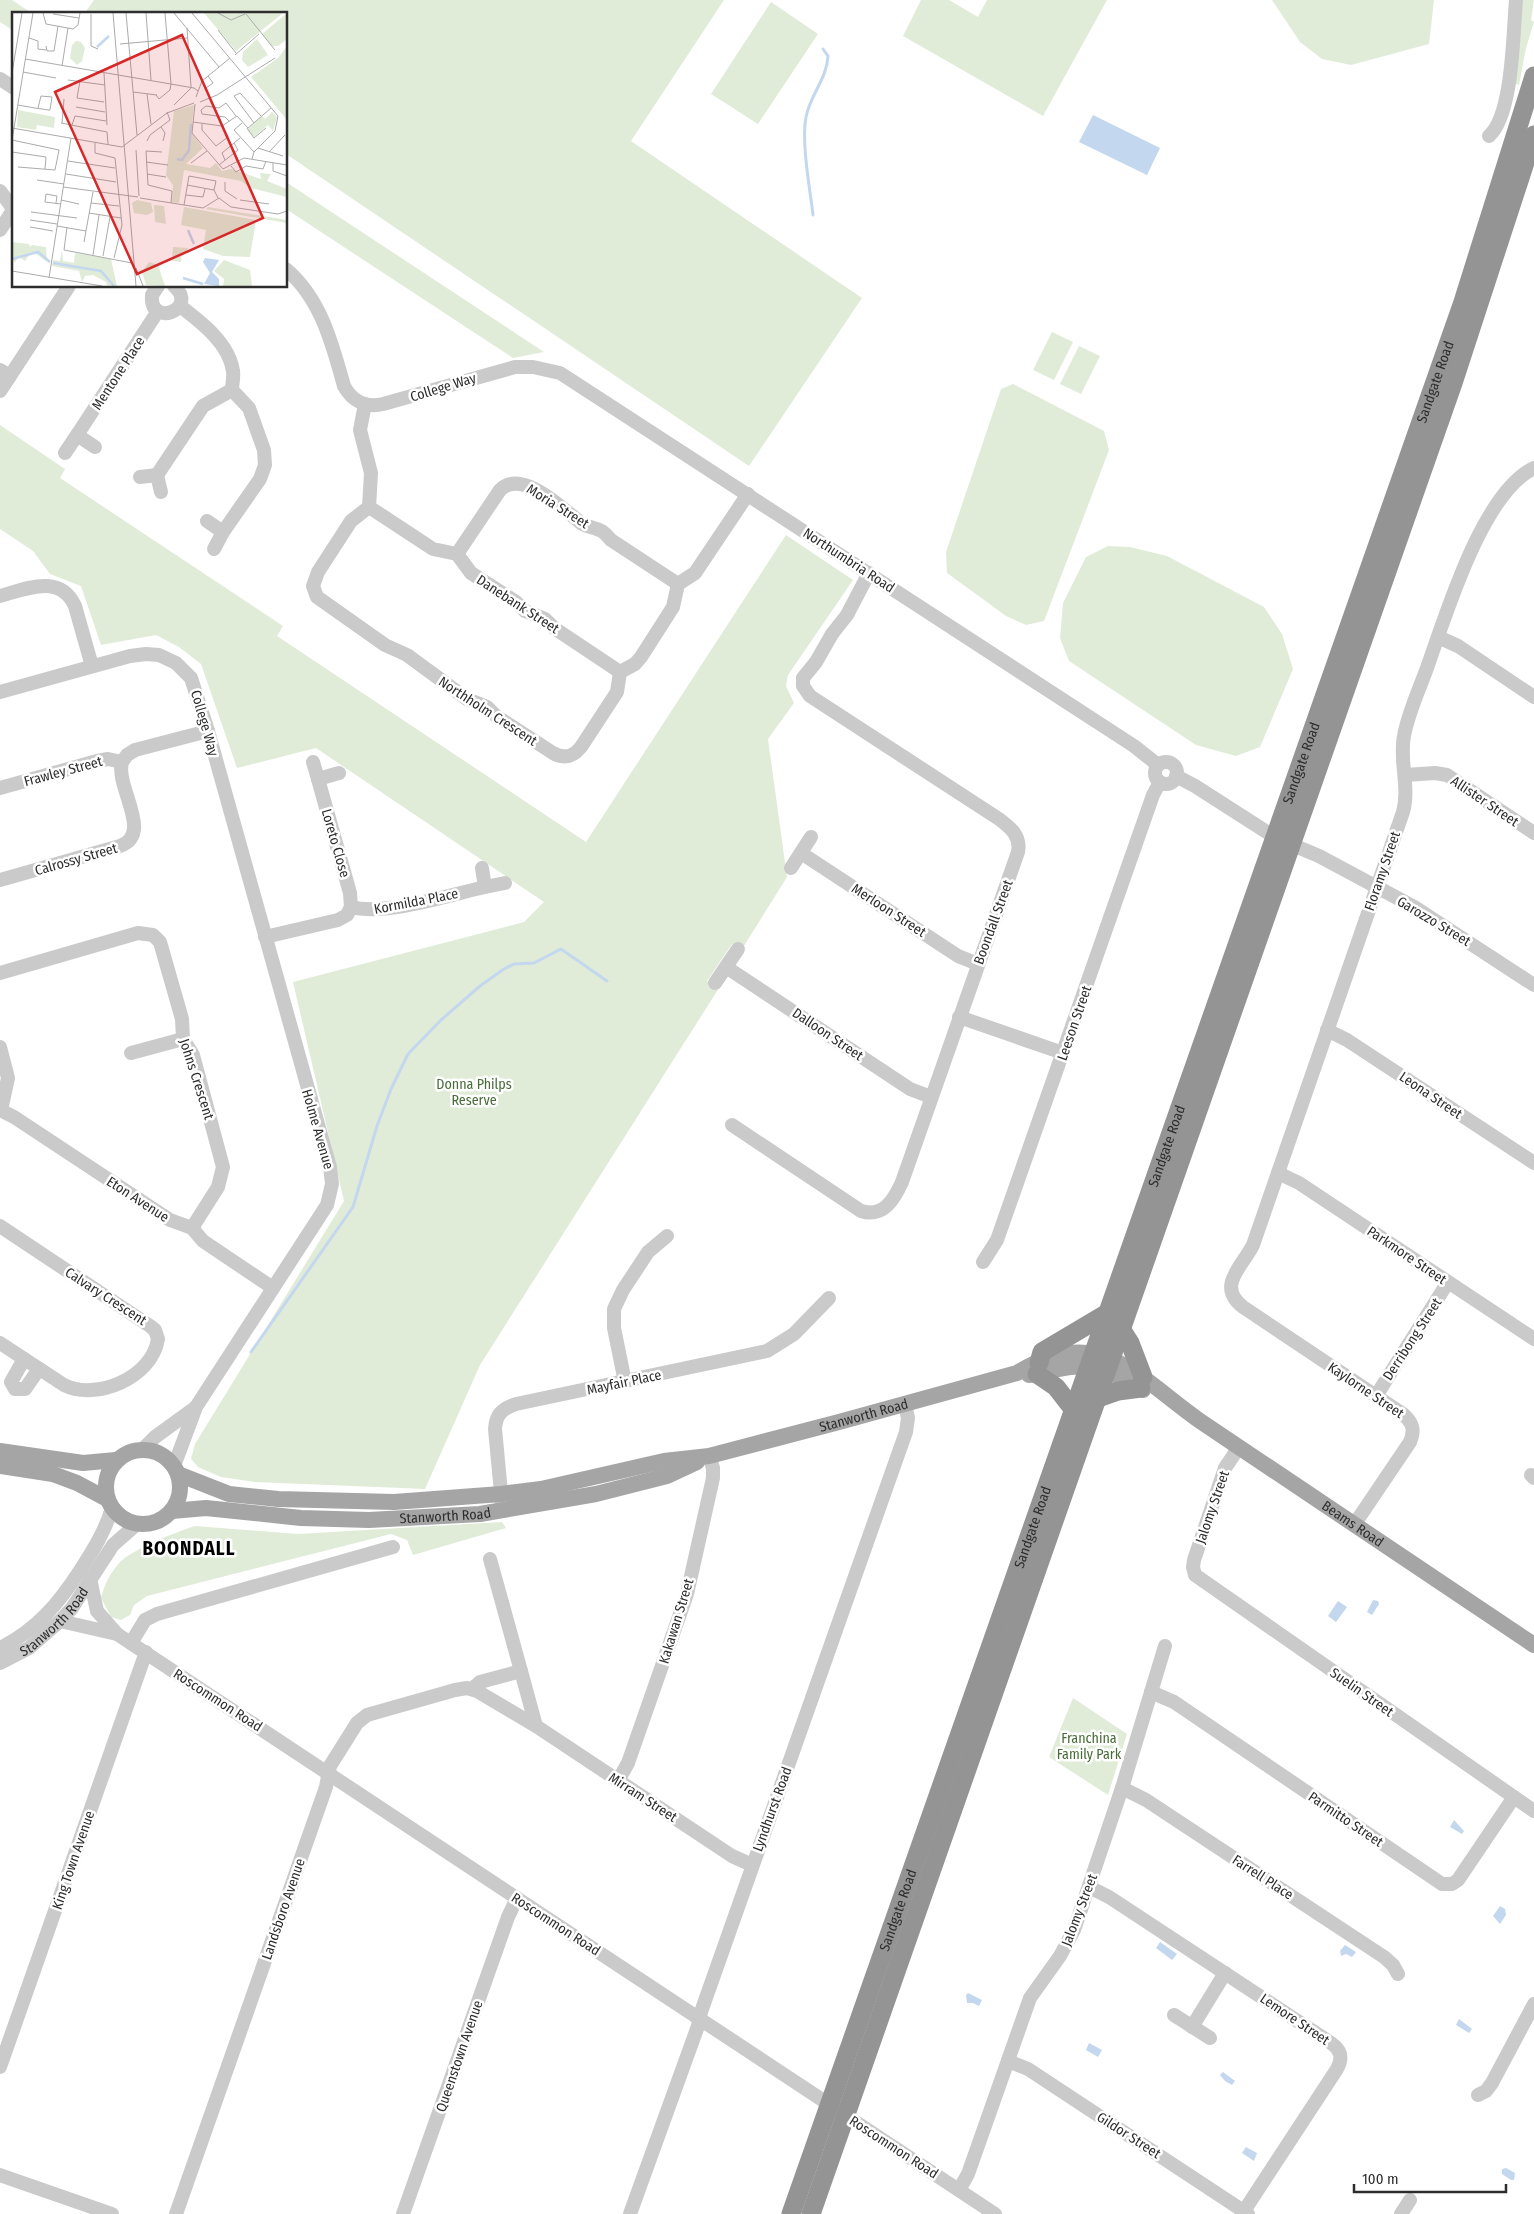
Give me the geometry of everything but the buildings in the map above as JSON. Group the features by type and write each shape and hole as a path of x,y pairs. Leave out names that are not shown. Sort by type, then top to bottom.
{"highway":[{"name":"Sandgate Road","path":"791,2214 838,2110 1122,1329 1205,1085 1462,305 1534,76"},
{"name":"Sandgate Road","path":"811,2214 838,2110 1106,1314 1450,392 1527,176 1533,141"},
{"path":"1073,1409 1038,1368 1042,1352 1106,1314"},
{"path":"1098,1398 1142,1383 1130,1343 1122,1329"}],"main road":[{"name":"Stanworth Road","path":"176,1470 229,1494 316,1502 415,1502 501,1494 541,1488 664,1460 709,1456 1038,1368 1075,1352 1090,1361 1109,1365"},
{"name":"Beams Road","path":"1109,1365 1142,1383 1164,1392 1174,1402 1239,1448 1534,1645"},
{"path":"0,1451 83,1462 116,1460 133,1450 155,1451 166,1457 176,1470 181,1487 179,1500 172,1511 156,1522 137,1524 118,1516 109,1503 77,1483 53,1474 0,1466"},
{"name":"Stanworth Road","path":"172,1511 206,1508 301,1518 370,1520 444,1518 503,1512 588,1496 667,1476 709,1456"},
{"path":"109,1503 106,1478 116,1460"}],"street":[{"path":"1489,136 1496,130 1503,112 1510,77 1516,0"},
{"path":"0,80 12,87"},
{"path":"0,191 6,196 12,206"},
{"path":"0,230 12,213"},
{"path":"288,271 304,287 321,314 347,391 354,399 365,404 360,430 371,473 369,507 433,549 457,554"},
{"path":"0,391 5,373 68,288"},
{"path":"153,288 151,300 158,311 167,314 172,313 180,306 180,293 176,288"},
{"path":"180,306 210,331 223,348 233,370 232,390 249,408 264,450 264,465 260,479 214,549"},
{"name":"Mentone Place","path":"66,453 158,311"},
{"name":"College Way","path":"365,404 383,404 506,368 533,366"},
{"name":"Northumbria Road","path":"533,366 552,370 569,377 1134,746 1158,765"},
{"path":"161,492 157,475 203,406 232,390"},
{"path":"77,435 94,447"},
{"name":"Floramy Street","path":"1230,1286 1233,1277 1253,1245 1405,805 1403,738 1461,571 1490,517 1512,484 1524,473 1534,468"},
{"path":"140,477 157,475"},
{"name":"Moria Street","path":"457,554 500,490 508,484 518,483 529,486 585,525 603,532 611,540 678,584"},
{"path":"620,672 635,664 641,658 673,607 678,584 696,574 748,494"},
{"name":"Northholm Crescent","path":"369,507 351,520 318,572 313,582 315,593 325,603 375,636 385,645 407,655 467,699 487,707 496,716 553,754 562,757 569,756 581,748 615,696 619,689 620,672"},
{"path":"207,522 224,532"},
{"name":"Danebank Street","path":"457,554 471,573 516,602 524,611 545,619 554,628 620,672"},
{"name":"Boondall Street","path":"732,1125 861,1211 876,1213 888,1205 897,1193 1018,852 1019,843 1014,832 999,819 810,696 802,686 803,678 816,662 832,634 848,615 869,573"},
{"path":"0,596 39,585 63,590 72,599 75,606 92,666"},
{"path":"1438,638 1458,646 1534,697"},
{"name":"College Way","path":"0,692 92,666 146,654 170,660 182,667 194,684 265,936"},
{"name":"Frawley Street","path":"0,788 97,761 108,759 122,762 127,755 135,750 208,731"},
{"name":"Calrossy Street","path":"0,880 129,842 134,835 134,821 121,776 122,762"},
{"name":"Loreto Close","path":"313,762 350,892 351,907"},
{"path":"1165,762 1172,763 1177,769 1176,776 1170,783 1160,782 1155,774 1158,765 1165,762"},
{"path":"318,779 339,773"},
{"name":"Allister Street","path":"1405,775 1435,773 1447,776 1534,833"},
{"path":"1176,776 1284,841"},
{"name":"Leeson Street","path":"983,1262 998,1240 1160,782"},
{"path":"791,868 811,837"},
{"name":"Garozzo Street","path":"1284,841 1319,856 1436,920 1534,985"},
{"name":"Merloon Street","path":"801,853 958,956 978,964"},
{"path":"482,868 485,887"},
{"name":"Kormilda Place","path":"351,907 363,911 382,910 505,883"},
{"path":"265,936 338,920 347,915 351,907"},
{"name":"Johns Crescent","path":"0,973 138,934 153,936 162,946 182,1019 183,1039 193,1055 223,1167 218,1187 192,1228"},
{"name":"Holme Avenue","path":"176,1470 196,1407 327,1205 332,1190 332,1179 265,936"},
{"path":"715,983 738,950"},
{"name":"Dalloon Street","path":"726,967 910,1089 931,1097"},
{"path":"959,1017 1063,1053"},
{"name":"Leona Street","path":"1327,1030 1347,1040 1534,1163"},
{"path":"131,1053 183,1039"},
{"path":"0,1047 8,1078 0,1110"},
{"name":"Eton Avenue","path":"0,1110 170,1220 192,1228 203,1241 273,1288"},
{"name":"Parkmore Street","path":"1278,1173 1299,1183 1534,1339"},
{"name":"Calvary Crescent","path":"0,1226 150,1326 157,1335 155,1348 141,1369 133,1376 87,1392 72,1389 0,1343"},
{"path":"625,1382 614,1328 614,1309 623,1290 648,1252 667,1236"},
{"name":"Derribong Street","path":"1376,1396 1448,1282"},
{"name":"Kaylorne Street","path":"1230,1286 1232,1296 1238,1303 1406,1416 1412,1426 1413,1434 1410,1442 1354,1525"},
{"name":"Mayfair Place","path":"503,1512 495,1429 496,1418 503,1409 516,1404 767,1351 794,1334 829,1298"},
{"path":"24,1359 11,1382 15,1389 25,1389 39,1369"},
{"name":"Lyndhurst Road","path":"630,2214 906,1432 908,1418 906,1404"},
{"name":"Holme Avenue","path":"143,1449 155,1437 196,1407"},
{"name":"Jalomy Street","path":"1193,1570 1194,1560 1225,1468 1239,1448"},
{"name":"Kakawan Street","path":"618,1781 628,1763 686,1594 713,1478 713,1468 709,1456"},
{"name":"Stanworth Road","path":"0,1648 26,1634 57,1604 96,1546 105,1528 109,1503"},
{"name":"Stanworth Road","path":"0,1663 28,1648 60,1621 113,1545 137,1524"},
{"path":"132,1643 143,1623 151,1616 393,1547"},
{"path":"490,1559 536,1726"},
{"name":"Suelin Street","path":"1193,1570 1195,1575 1204,1582 1534,1812"},
{"name":"Roscommon Road","path":"90,1579 97,1611 117,1634 995,2214"},
{"name":"Roscommon Road","path":"60,1621 117,1634"},
{"name":"Jalomy Street","path":"959,2190 968,2174 1030,1998 1066,1946 1090,1887 1165,1646"},
{"name":"King Town Avenue","path":"0,2067 146,1652"},
{"path":"472,1689 480,1682 521,1671"},
{"name":"Mirram Street","path":"472,1689 490,1697 536,1726 732,1856 752,1865"},
{"name":"Landsboro Avenue","path":"176,2214 326,1787 330,1766 351,1731 367,1715 455,1690 472,1689"},
{"name":"Parmitto Street","path":"1152,1692 1174,1702 1442,1884 1452,1884 1458,1880 1514,1797"},
{"name":"Farrell Place","path":"1122,1788 1146,1800 1384,1957 1393,1965 1398,1974"},
{"name":"Lemore Street","path":"1090,1887 1109,1897 1225,1973 1331,2043 1340,2052 1341,2058 1337,2069 1246,2212"},
{"name":"Queenstown Avenue","path":"403,2214 504,1926 517,1898"},
{"path":"1192,2027 1225,1973"},
{"path":"1478,2095 1486,2091 1492,2082 1534,2004"},
{"path":"1174,2015 1210,2038"},
{"name":"Gildor Street","path":"1008,2061 1028,2069 1246,2212"},
{"path":"0,2175 112,2214"},
{"path":"1401,2214 1410,2200"}],"green space":[{"path":"0,0 12,0 30,12 12,12 12,30 0,22"},
{"path":"94,0 724,0 631,141 862,298 749,466 288,155 288,12 85,12"},
{"path":"921,0 949,0 978,17 987,0 1107,0 1043,116 903,36"},
{"path":"1272,0 1434,0 1429,44 1351,65 1322,59 1300,42"},
{"path":"1522,0 1534,0 1531,20 1534,22 1526,48 1519,85 1513,83"},
{"path":"771,2 818,34 758,124 711,94"},
{"path":"288,183 544,352 513,358 288,210"},
{"path":"1052,332 1073,342 1054,380 1033,370"},
{"path":"1079,346 1100,356 1081,394 1060,384"},
{"path":"1013,384 1104,431 1109,450 1044,621 1026,625 1006,616 947,573 946,552 1001,389"},
{"name":"Donna Philps Reserve","path":"0,425 65,469 60,478 283,626 277,636 586,842 786,535 853,580 788,675 786,686 794,703 768,739 787,877 742,949 732,944 707,981 719,988 480,1365 425,1489 255,1482 221,1477 198,1467 191,1459 195,1444 344,1201 293,982 524,922 544,902 316,748 237,768 201,664 179,647 156,635 101,645 81,586 50,574 33,551 0,529"},
{"path":"1108,546 1130,547 1167,556 1264,607 1282,634 1293,669 1260,747 1236,756 1196,745 1069,661 1060,638 1063,603 1086,557"},
{"path":"502,1522 506,1528 413,1555 407,1540 391,1534 147,1596 134,1605 130,1615 121,1620 111,1617 101,1598 108,1578 127,1556 168,1536 195,1526 298,1534"},
{"name":"Franchina Family Park","path":"1073,1698 1127,1734 1108,1795 1049,1757"}],"water":[{"path":"1093,115 1160,148 1147,175 1079,142"},
{"path":"1373,1600 1378,1601 1379,1604 1372,1615 1367,1612"},
{"path":"1338,1601 1347,1607 1336,1622 1328,1616"},
{"path":"1454,1820 1464,1831 1462,1834 1450,1827"},
{"path":"1500,1906 1505,1909 1506,1915 1500,1924 1493,1916"},
{"path":"1160,1942 1177,1954 1172,1960 1156,1948"},
{"path":"1345,1945 1356,1952 1352,1957 1346,1954 1341,1956 1340,1951"},
{"path":"968,1993 982,2000 979,2006 967,2003 966,1995"},
{"path":"1459,2019 1472,2029 1469,2033 1456,2025"},
{"path":"1089,2043 1102,2050 1098,2057 1086,2050"},
{"path":"1223,2072 1235,2081 1232,2085 1220,2075"},
{"path":"1246,2147 1257,2153 1254,2161 1242,2153"},
{"path":"1506,2168 1515,2173 1514,2180 1502,2174 1502,2169"}],"waterway":[{"path":"813,215 805,152 805,127 808,109 822,80 827,64 828,56 823,49"},
{"path":"251,1352 353,1207 377,1126 391,1089 408,1054 441,1020 480,986 514,964 534,963 561,949 607,981"}],"district":[{"name":"BOONDALL","path":"189,1548"}]}
